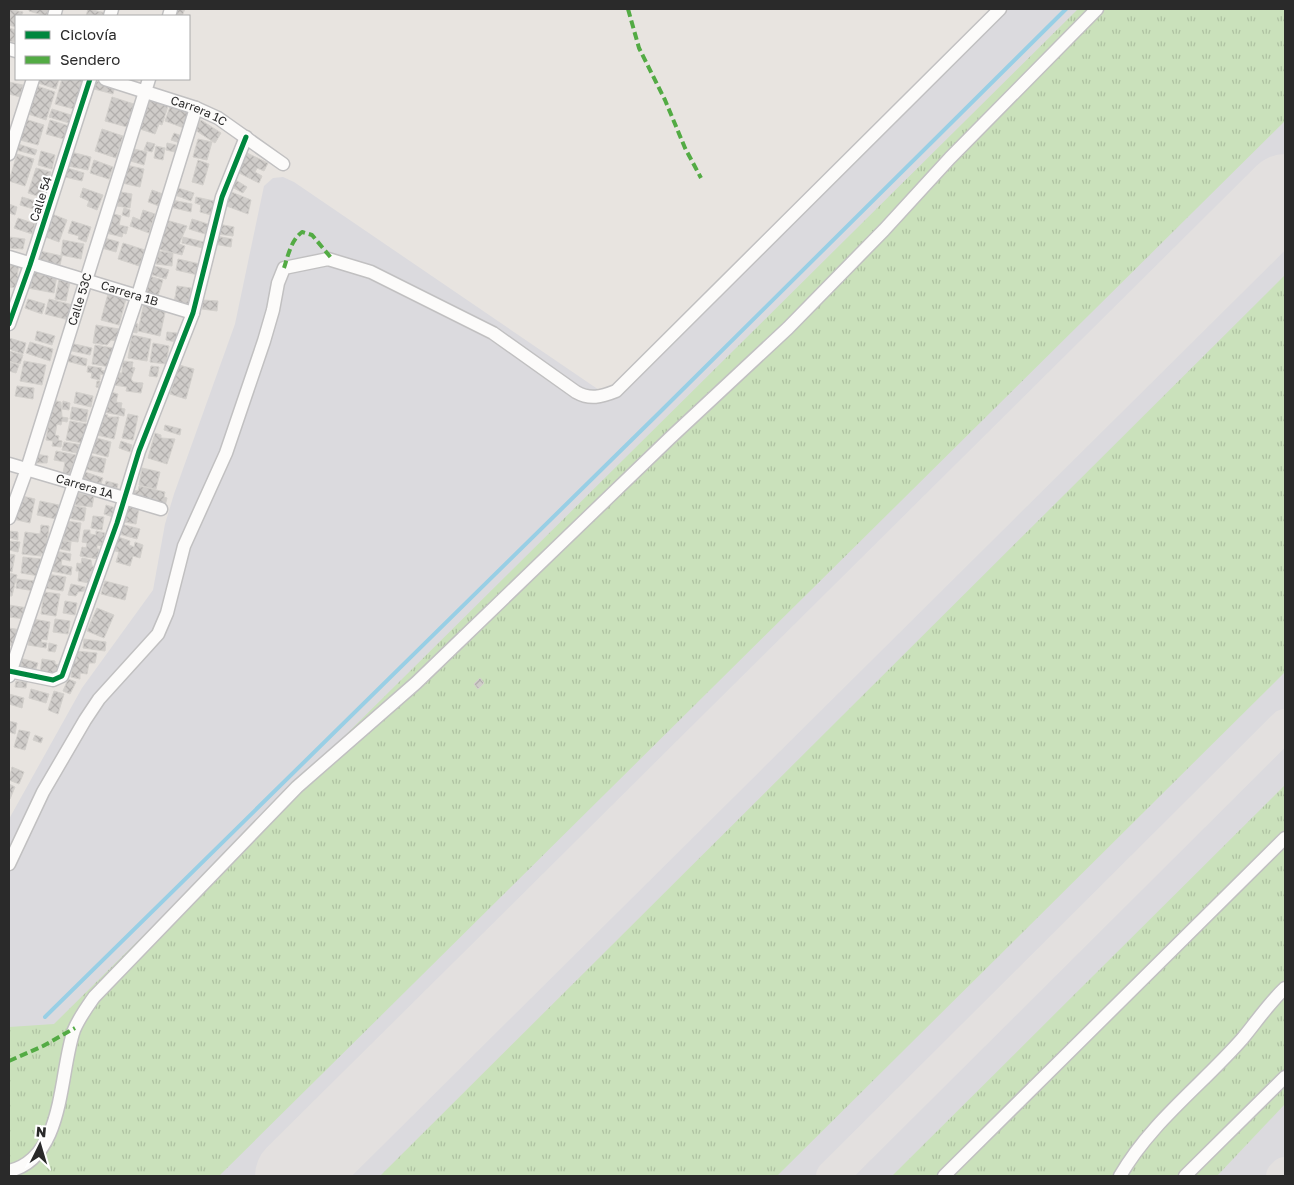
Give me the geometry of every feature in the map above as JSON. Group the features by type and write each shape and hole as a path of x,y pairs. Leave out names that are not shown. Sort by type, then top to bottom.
{"street":[{"path":"9,864 43,792 84,720 99,699 158,634 167,613 184,546 226,453 264,341 278,283 284,268 328,259 371,272 493,333 576,392 584,396 602,397 616,391 1000,9"},
{"path":"9,1171 32,1158 50,1136 75,1028 94,997 297,787 416,683 670,438 788,328 884,230 950,158 1098,9"},
{"path":"9,154 34,80"},
{"name":"Calle 54","path":"9,324 90,80"},
{"name":"Carrera 1C","path":"111,80 147,85 218,118 283,164"},
{"name":"Calle 53C","path":"9,518 27,469 147,85"},
{"path":"196,108 138,295 9,672 53,680 59,679 62,676 101,570 123,498 193,313 222,197 246,137"},
{"name":"Carrera 1B","path":"9,258 193,313"},
{"name":"Carrera 1A","path":"9,464 161,509"},
{"path":"944,1176 1285,838"},
{"path":"1120,1176 1141,1143 1243,1038 1270,1003 1285,988"},
{"path":"1185,1176 1285,1078"}],"shaded area":[{"path":"993,9 1285,9 1285,1176 9,1176 9,819 82,688 153,590 165,524 174,494 235,324 264,186 273,178 283,177 294,182 602,392 607,391"}],"green space":[{"path":"1078,9 1285,9 1285,121 219,1176 9,1176 9,1027 54,1024"},
{"path":"1285,275 1285,672 777,1176 380,1176"},
{"path":"1285,785 1285,1104 1217,1176 892,1176"}],"building":[{"path":"9,9 23,12 22,15 15,15 15,27 9,25"},
{"path":"29,9 49,9 46,15 29,11"},
{"path":"88,9 106,13 105,15 86,15"},
{"path":"175,9 185,9 182,15 174,15"},
{"path":"9,28 15,30 15,36 14,42 9,41"},
{"path":"39,80 59,80 56,89 38,83"},
{"path":"62,80 83,80 74,109 55,104"},
{"path":"96,81 115,86 113,94 94,89"},
{"path":"9,82 23,85 20,97 9,94"},
{"path":"37,86 55,92 46,120 28,114"},
{"path":"147,96 169,103 162,125 159,124 155,134 137,128"},
{"path":"112,97 134,104 127,127 105,121"},
{"path":"171,104 190,110 184,128 165,121"},
{"path":"52,109 71,115 69,123 49,117"},
{"path":"25,119 44,125 38,145 20,140"},
{"path":"50,120 69,126 64,139 46,134"},
{"path":"201,120 221,133 215,143 195,130"},
{"path":"102,129 123,136 116,158 95,151"},
{"path":"174,133 182,136 180,143 171,140"},
{"path":"198,139 212,142 207,160 193,157"},
{"path":"147,142 155,144 152,152 144,150"},
{"path":"167,143 176,145 175,152 166,150"},
{"path":"18,144 37,150 35,155 16,150"},
{"path":"156,146 165,148 163,160 154,158"},
{"path":"130,148 147,152 144,165 127,160"},
{"path":"41,151 55,155 52,169 38,165"},
{"path":"71,152 91,157 88,170 68,166"},
{"path":"247,153 268,163 264,171 257,168 255,172 262,176 259,183 237,172"},
{"path":"17,154 34,159 25,186 9,181"},
{"path":"94,160 113,167 109,179 90,173"},
{"path":"198,160 209,164 203,185 192,182"},
{"path":"126,165 144,169 140,187 122,183"},
{"path":"36,168 51,172 43,198 28,193"},
{"path":"67,168 84,173 82,181 65,177"},
{"path":"234,179 247,187 243,193 230,186"},
{"path":"83,188 103,195 97,210 87,206 89,201 80,197"},
{"path":"178,188 194,193 191,201 175,195"},
{"path":"152,190 163,194 159,206 148,202"},
{"path":"116,191 132,194 130,208 117,206"},
{"path":"229,191 251,200 248,214 224,205"},
{"path":"22,197 42,203 40,211 20,205"},
{"path":"196,197 214,201 211,215 200,212 201,205 195,203"},
{"path":"172,200 192,204 191,212 170,207"},
{"path":"9,204 17,207 15,215 9,213"},
{"path":"124,208 130,210 129,217 122,215"},
{"path":"143,210 155,214 149,233 130,226 133,217 140,220"},
{"path":"111,213 121,216 119,225 128,227 126,234 123,233 122,237 106,233"},
{"path":"52,214 67,220 59,242 43,236"},
{"path":"18,218 35,224 32,234 14,228"},
{"path":"192,219 208,224 205,234 189,229"},
{"path":"166,220 187,226 179,244 185,246 182,255 158,249"},
{"path":"72,221 91,227 86,242 78,239 79,236 68,233"},
{"path":"218,224 234,227 233,236 217,234"},
{"path":"216,236 232,239 231,247 214,244"},
{"path":"9,237 25,239 23,249 9,248"},
{"path":"101,237 119,242 116,252 98,247"},
{"path":"183,237 204,242 203,248 182,243"},
{"path":"63,240 84,244 81,259 61,255"},
{"path":"123,243 145,250 139,266 118,259"},
{"path":"40,251 62,256 60,265 38,260"},
{"path":"158,251 173,253 172,266 156,264"},
{"path":"178,259 200,264 198,275 176,270"},
{"path":"9,262 19,264 17,276 21,277 18,288 9,287"},
{"path":"151,265 169,270 166,279 149,274"},
{"path":"32,270 57,275 54,293 28,288"},
{"path":"149,276 163,280 157,299 143,295"},
{"path":"59,280 70,282 66,301 55,299"},
{"path":"177,286 191,288 188,305 174,303"},
{"path":"109,290 127,295 119,325 101,320"},
{"path":"28,299 45,304 42,314 25,308"},
{"path":"49,299 73,305 69,320 45,314"},
{"path":"203,300 218,301 217,311 202,309"},
{"path":"144,303 166,308 160,336 138,331"},
{"path":"130,322 138,324 137,333 128,331"},
{"path":"96,325 119,329 117,341 111,340 107,345 93,343"},
{"path":"37,331 55,336 52,345 35,340"},
{"path":"167,332 177,333 176,342 166,340"},
{"path":"132,335 151,339 147,361 128,358"},
{"path":"9,338 26,343 23,354 9,349"},
{"path":"30,342 53,349 50,361 26,353"},
{"path":"70,343 92,348 90,355 68,350"},
{"path":"153,343 169,346 166,364 150,362"},
{"path":"95,345 113,348 110,367 92,364"},
{"path":"9,351 23,355 20,364 9,361"},
{"path":"68,354 87,359 86,366 66,361"},
{"path":"24,361 46,365 42,385 20,381"},
{"path":"123,361 133,362 132,367 135,368 131,379 133,382 143,383 141,393 126,391 127,387 114,385 115,373 122,373"},
{"path":"9,362 19,365 16,373 9,371"},
{"path":"179,365 194,369 186,399 170,394"},
{"path":"88,366 102,368 101,370 105,371 104,375 100,374 100,380 91,378 92,373 87,372"},
{"path":"151,366 159,367 157,377 149,376"},
{"path":"97,381 100,381 99,388 96,387"},
{"path":"17,386 34,388 33,399 15,396"},
{"path":"76,392 93,396 91,407 74,403"},
{"path":"111,392 118,394 116,402 122,403 121,408 125,409 124,416 103,412 105,403 108,404"},
{"path":"52,400 61,402 62,417 68,418 67,422 62,421 61,425 57,424 55,435 59,436 58,440 62,441 61,447 52,446 53,441 46,440 48,427 45,426 47,419 50,420"},
{"path":"63,401 70,403 69,410 62,409"},
{"path":"72,407 88,410 86,422 70,419"},
{"path":"102,414 108,415 107,417 119,417 114,439 97,435"},
{"path":"128,414 138,416 133,440 122,438"},
{"path":"70,421 87,424 83,443 66,440"},
{"path":"165,425 181,429 180,435 164,430"},
{"path":"155,433 161,435 161,438 175,439 167,464 148,458"},
{"path":"93,437 111,442 108,457 89,452"},
{"path":"121,441 132,445 130,452 119,448"},
{"path":"64,442 82,445 81,454 62,450"},
{"path":"56,451 76,455 69,475 63,473 65,462 54,460"},
{"path":"35,454 48,456 47,463 31,463"},
{"path":"88,455 106,459 103,473 85,469"},
{"path":"142,468 160,472 156,489 139,485"},
{"path":"82,471 103,478 100,486 79,479"},
{"path":"106,481 118,484 116,492 104,489"},
{"path":"139,486 165,492 164,497 167,498 165,506 129,498 131,490 138,491"},
{"path":"77,493 94,496 92,507 75,505"},
{"path":"18,495 35,499 30,523 13,519"},
{"path":"40,501 59,505 56,519 37,515"},
{"path":"70,505 86,508 84,521 68,518"},
{"path":"106,505 116,508 113,517 104,514"},
{"path":"127,506 139,508 136,524 124,522"},
{"path":"93,516 104,517 102,530 91,528"},
{"path":"66,521 81,523 78,542 63,540"},
{"path":"121,524 140,529 137,539 119,534"},
{"path":"41,525 49,526 46,554 41,554 41,556 22,554 25,532 40,534"},
{"path":"84,530 90,530 90,534 96,535 96,531 105,533 103,546 97,545 97,549 99,549 98,559 80,556 82,547 86,548 87,543 82,542"},
{"path":"9,531 18,532 18,540 9,538"},
{"path":"118,537 130,541 129,545 134,547 135,542 143,545 140,558 133,556 130,566 116,562 119,552 115,551"},
{"path":"57,539 71,542 70,551 56,548"},
{"path":"9,541 20,542 18,552 9,550"},
{"path":"55,551 71,554 70,561 62,559 61,565 72,567 71,575 51,571"},
{"path":"9,554 15,555 12,572 9,571"},
{"path":"23,557 41,559 39,576 21,573"},
{"path":"82,558 91,560 92,566 97,567 96,573 91,571 89,583 78,581 79,571 76,571 77,563 81,564"},
{"path":"9,573 17,575 12,596 9,596"},
{"path":"46,574 66,577 63,591 44,588"},
{"path":"17,579 36,581 35,591 16,588"},
{"path":"105,581 128,587 125,600 101,594"},
{"path":"71,584 85,587 84,591 78,592 76,596 68,595"},
{"path":"44,592 60,594 56,616 41,614"},
{"path":"65,601 77,603 75,615 63,613"},
{"path":"9,605 28,608 26,619 9,617"},
{"path":"97,608 114,615 104,638 87,631"},
{"path":"33,619 50,622 47,640 42,639 41,642 47,643 46,648 28,645"},
{"path":"55,619 70,621 68,634 53,632"},
{"path":"9,628 21,630 16,646 9,645"},
{"path":"84,639 106,642 105,651 83,648"},
{"path":"49,643 57,645 55,652 48,651"},
{"path":"76,651 97,653 95,663 89,663 87,674 80,673 80,679 71,677 73,661 77,662"},
{"path":"20,658 38,663 35,672 18,667"},
{"path":"42,659 55,661 55,664 59,665 53,676 40,674"},
{"path":"480,678 484,683 478,689 474,684"},
{"path":"68,679 76,682 70,694 63,691"},
{"path":"16,681 27,682 26,688 15,687"},
{"path":"31,689 49,694 46,703 29,698"},
{"path":"54,691 64,694 58,714 48,710"},
{"path":"9,694 24,698 22,708 9,704"},
{"path":"9,721 17,723 15,734 9,732"},
{"path":"19,730 30,732 25,750 14,747"},
{"path":"35,735 43,738 41,743 33,740"},
{"path":"12,767 24,772 19,784 9,780"},
{"path":"9,784 15,787 10,799 9,799"}],"waterway":[{"path":"45,1017 660,412 1066,9"}],"taxiway":[{"path":"832,1176 1285,725"},
{"path":"1282,1176 1285,1173"}],"runway":[{"path":"295,1176 1285,194"}],"marked path":[{"path":"628,9 639,48 665,100 685,148 701,178"},
{"path":"284,268 293,244 302,232 312,235 332,259"},
{"path":"9,1061 43,1046 75,1028"}],"cycle path":[{"path":"9,324 90,80"},
{"path":"9,671 53,680 62,676 117,523 139,451 193,313 222,197 246,137"}]}
